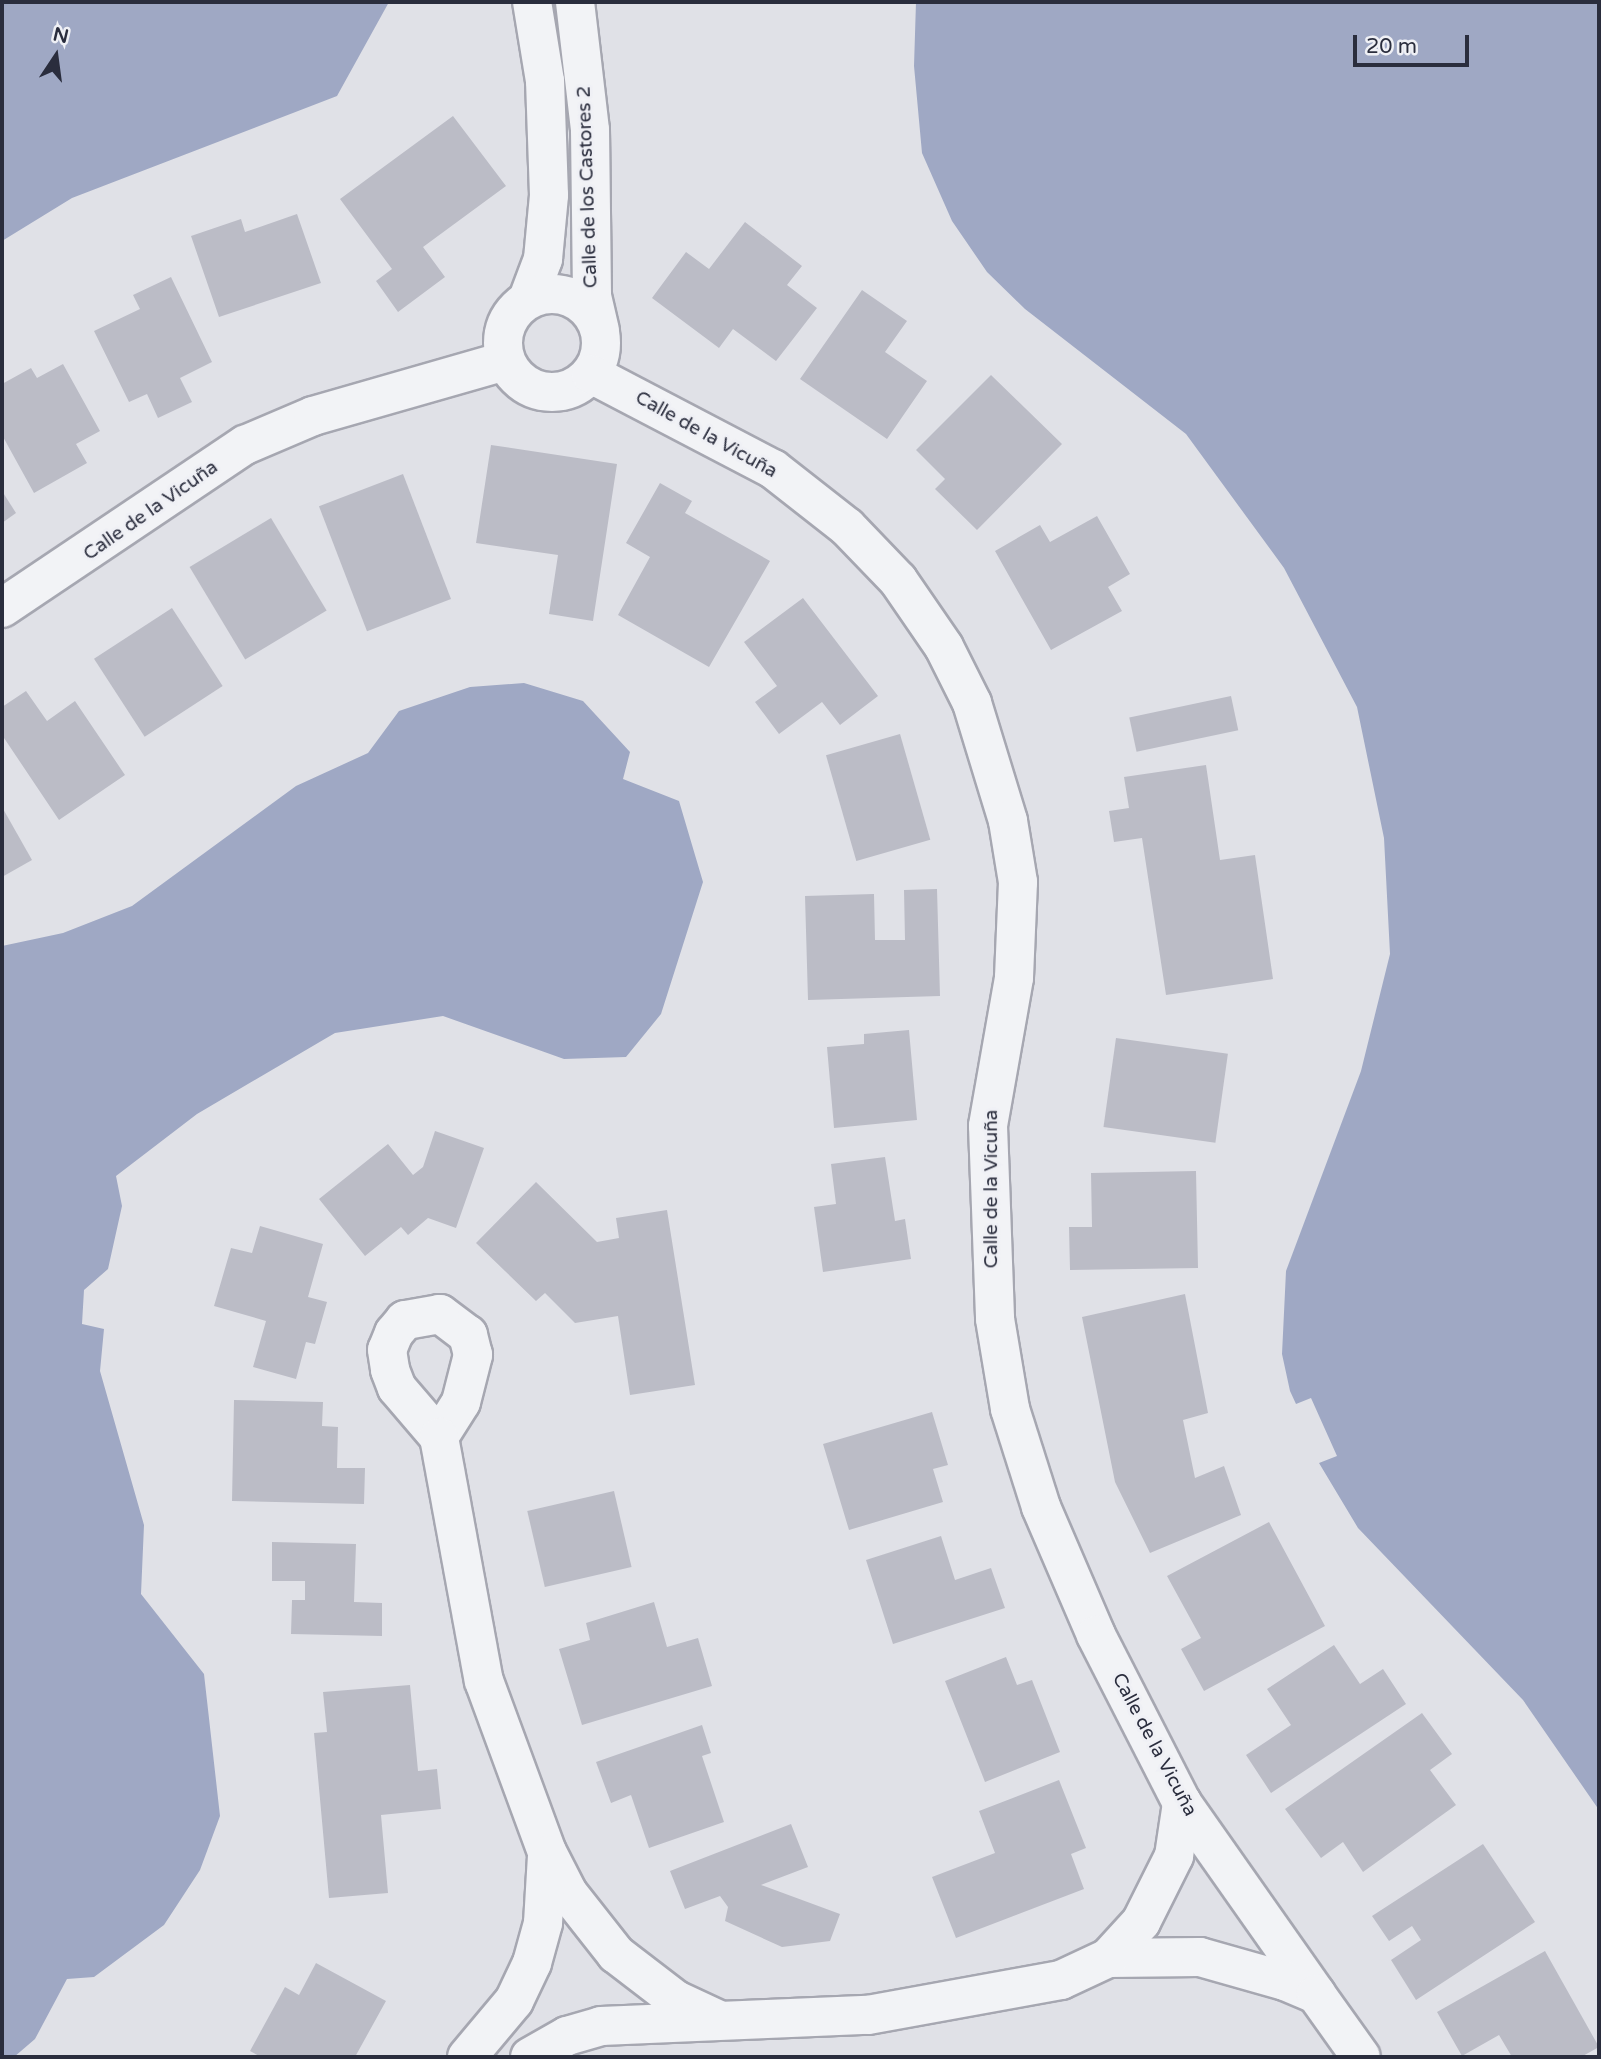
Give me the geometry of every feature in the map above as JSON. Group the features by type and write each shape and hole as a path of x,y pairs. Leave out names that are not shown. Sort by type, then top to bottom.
{"street":[{"name":"Calle de los Castores 2","path":"528,299 543,259 550,195 545,81 533,2"},
{"name":"Calle de los Castores 2","path":"575,2 590,130 592,296 600,330"},
{"path":"557,294 572,298 584,305 600,330 600,353 591,374 566,391 537,390 523,384 505,361 508,319 528,299 557,294"},
{"name":"Calle de la Vicuña","path":"2,608 245,445 313,416 505,361"},
{"name":"Calle de la Vicuña","path":"591,374 773,469 847,527 898,580 944,647 972,703 1005,809 1018,882 1014,978 988,1126 995,1319 1010,1409 1041,1507 1096,1635 1182,1803 1361,2057"},
{"path":"439,1437 464,1595 484,1681 547,1853 568,1894 616,1954 676,2000 717,2019"},
{"path":"1108,1958 1162,1890 1182,1803"},
{"path":"467,2057 517,1994 542,1923 547,1853"},
{"path":"530,2057 567,2036 635,2022 869,2015 955,2003 1061,1980 1108,1958 1200,1957 1239,1964 1316,1994"},
{"path":"517,1994 540,2023 567,2036"}],"water":[{"path":"2,2 389,2 337,96 72,198 2,241"},
{"path":"916,2 1599,2 1599,1810 1523,1700 1358,1528 1319,1463 1337,1456 1311,1398 1296,1404 1290,1391 1282,1354 1286,1271 1361,1071 1390,954 1384,838 1357,707 1284,568 1186,434 1025,309 987,272 952,221 922,153 914,66"},
{"path":"524,683 583,701 630,752 623,779 679,801 703,882 661,1014 626,1057 564,1059 443,1016 335,1033 197,1114 116,1176 122,1206 108,1269 84,1290 82,1324 104,1329 100,1371 144,1525 141,1594 204,1674 220,1816 200,1870 164,1925 94,1977 67,1979 35,2039 14,2057 2,2057 2,946 63,933 132,906 296,786 368,753 399,711 470,687"}],"building":[{"path":"453,116 506,186 423,247 445,277 398,312 376,281 392,269 340,199"},
{"path":"297,214 321,283 219,317 191,236 241,219 245,232"},
{"path":"745,222 802,266 787,285 817,308 776,361 733,329 719,348 652,298 686,252 709,269"},
{"path":"171,277 212,362 180,378 192,402 158,418 147,394 129,402 94,331 140,309 133,295"},
{"path":"862,290 907,321 885,352 927,381 887,439 800,379"},
{"path":"63,364 100,431 76,444 87,463 34,493 2,435 2,384 31,368 37,378"},
{"path":"991,375 1062,444 977,530 935,489 945,479 916,450"},
{"path":"491,445 617,464 593,621 549,614 558,555 476,543"},
{"path":"403,474 451,599 367,631 319,506"},
{"path":"660,483 692,501 685,513 770,561 709,667 618,615 650,557 626,543"},
{"path":"2,491 16,513 2,523"},
{"path":"1097,516 1130,574 1108,587 1122,611 1051,650 995,551 1040,525 1050,542"},
{"path":"271,518 327,611 245,660 190,567"},
{"path":"803,598 878,696 840,725 822,702 779,734 755,702 777,686 744,642"},
{"path":"172,608 223,686 145,737 94,659"},
{"path":"26,691 47,721 75,701 125,775 59,820 2,735 2,707"},
{"path":"1231,696 1238,730 1137,752 1129,718"},
{"path":"900,734 930,840 856,861 826,755"},
{"path":"1206,765 1220,860 1255,855 1273,979 1166,995 1142,838 1114,842 1109,811 1129,808 1124,777"},
{"path":"2,807 32,860 2,877"},
{"path":"937,889 940,996 808,1000 805,896 874,894 875,940 905,940 904,890"},
{"path":"909,1030 917,1120 834,1128 827,1047 864,1044 864,1034"},
{"path":"1116,1038 1228,1054 1215,1143 1103,1127"},
{"path":"435,1131 484,1148 456,1228 428,1218 408,1235 401,1227 365,1256 319,1199 388,1144 413,1175 423,1167"},
{"path":"885,1157 895,1221 905,1219 911,1259 823,1272 814,1207 836,1204 831,1164"},
{"path":"1196,1171 1198,1268 1070,1270 1069,1227 1092,1227 1091,1173"},
{"path":"536,1182 597,1242 619,1238 616,1218 667,1210 695,1385 630,1395 618,1316 575,1323 545,1293 536,1301 476,1243"},
{"path":"260,1226 323,1244 308,1297 327,1302 315,1344 306,1342 296,1379 253,1367 266,1321 214,1306 231,1248 252,1253"},
{"path":"1185,1294 1208,1413 1183,1420 1195,1478 1224,1466 1241,1515 1150,1553 1115,1482 1082,1317"},
{"path":"234,1400 323,1402 322,1426 338,1427 337,1468 365,1468 364,1504 232,1501"},
{"path":"932,1412 948,1465 933,1469 943,1502 849,1530 823,1444"},
{"path":"614,1491 632,1567 545,1587 527,1511"},
{"path":"1269,1522 1325,1626 1204,1691 1181,1649 1201,1638 1167,1576"},
{"path":"941,1536 955,1580 991,1568 1005,1608 893,1644 866,1560"},
{"path":"272,1542 356,1544 354,1602 382,1603 382,1636 291,1634 292,1600 305,1600 305,1581 272,1581"},
{"path":"654,1602 667,1647 698,1638 712,1686 582,1725 559,1649 590,1640 586,1623"},
{"path":"1334,1645 1360,1684 1383,1669 1406,1704 1271,1793 1246,1755 1291,1725 1267,1689"},
{"path":"1006,1657 1017,1685 1032,1680 1060,1752 985,1782 945,1681"},
{"path":"410,1685 418,1771 437,1769 441,1809 381,1815 388,1893 329,1898 314,1733 327,1732 323,1692"},
{"path":"1422,1713 1452,1754 1430,1770 1456,1805 1363,1872 1343,1842 1321,1858 1285,1809"},
{"path":"702,1725 711,1753 702,1756 724,1822 649,1848 631,1795 611,1803 596,1762"},
{"path":"1059,1780 1086,1848 1071,1854 1084,1889 956,1938 932,1877 995,1853 979,1811"},
{"path":"791,1824 808,1867 761,1885 840,1914 830,1941 782,1947 725,1921 728,1907 720,1896 685,1909 670,1871"},
{"path":"1483,1844 1535,1922 1416,2000 1391,1960 1421,1940 1412,1926 1389,1941 1372,1916"},
{"path":"1545,1951 1599,2047 1581,2057 1512,2057 1499,2035 1462,2056 1437,2012"},
{"path":"316,1963 386,2001 355,2057 261,2057 250,2051 285,1987 299,1995"}]}
